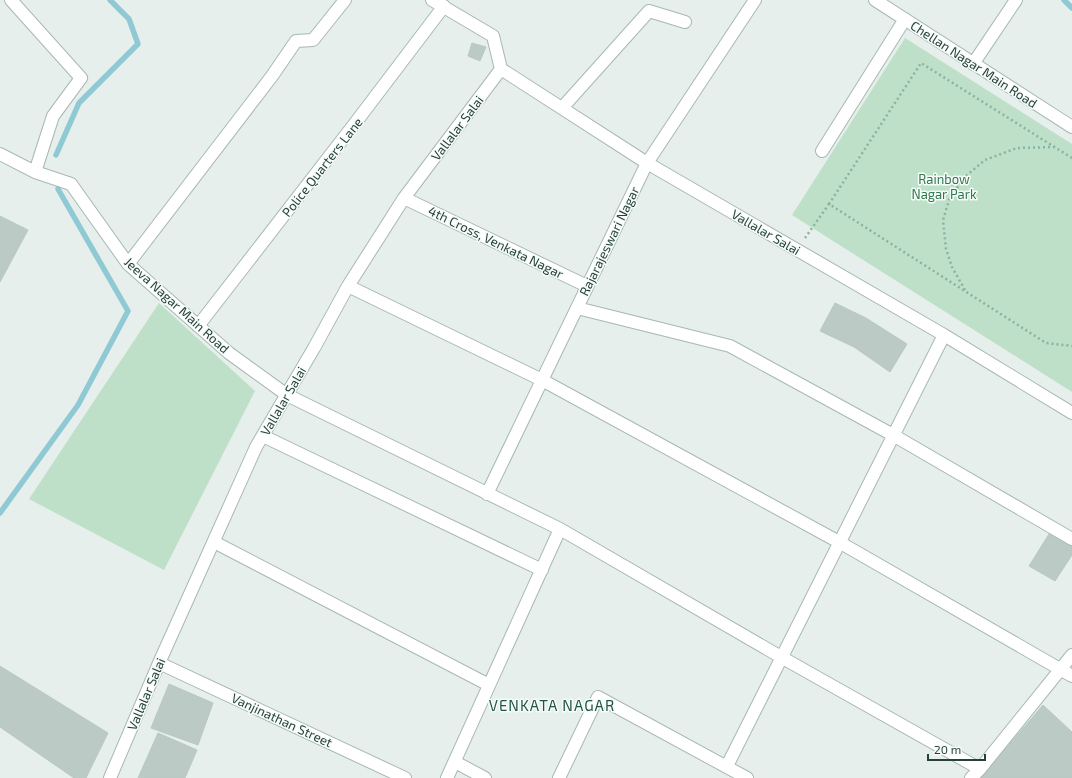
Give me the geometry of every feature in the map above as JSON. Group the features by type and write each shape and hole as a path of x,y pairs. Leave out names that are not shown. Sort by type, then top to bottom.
{"street":[{"path":"11,0 80,78 53,116 35,172"},
{"path":"128,264 272,76 296,40 314,40 345,0"},
{"path":"432,0 493,36 501,69"},
{"name":"Rajarajeswari Nagar","path":"487,494 647,163 755,0"},
{"name":"Chellan Nagar Main Road","path":"875,0 1072,128"},
{"path":"973,64 1016,0"},
{"name":"Police Quarters Lane","path":"198,326 444,6"},
{"path":"562,108 649,11 685,22"},
{"path":"822,151 905,19"},
{"name":"Vallalar Salai","path":"110,778 159,663 256,447 348,286 404,198 501,69 647,163 944,335 1072,412"},
{"name":"Jeeva Nagar Main Road","path":"0,154 35,172 71,184 128,264 229,353 287,395 560,529 781,657 980,769"},
{"name":"4th Cross, Venkata Nagar","path":"404,198 587,286"},
{"path":"348,286 542,380 839,542 1072,676"},
{"path":"577,308 730,346 893,435 1072,539"},
{"path":"726,766 944,335"},
{"path":"263,436 542,570"},
{"path":"447,778 560,529"},
{"path":"214,542 489,685"},
{"path":"971,778 980,769 1072,655"},
{"name":"Vanjinathan Street","path":"159,663 405,778"},
{"path":"559,778 598,697 747,778"},
{"path":"455,762 485,778"}],"path":[{"path":"798,250 921,63 1072,158"},
{"path":"965,291 952,267 946,249 943,220 950,197 967,175 985,160 1017,148 1055,147"},
{"path":"829,204 1046,344 1072,346"}],"green space":[{"name":"Rainbow Nagar Park","path":"905,38 1072,144 1072,392 792,215"},
{"path":"159,303 255,391 164,570 29,499"}],"building":[{"path":"472,43 486,47 480,61 468,56"},
{"path":"0,216 28,230 0,282"},
{"path":"835,303 866,318 907,344 890,372 854,347 820,331"},
{"path":"1049,534 1072,546 1072,555 1055,581 1029,566"},
{"path":"0,666 108,733 86,778 74,778 0,727"},
{"path":"169,684 213,703 198,745 151,728"},
{"path":"1043,705 1072,732 1072,778 980,778"},
{"path":"158,733 197,750 185,778 138,778"}],"waterway":[{"path":"56,155 79,103 138,44 129,19 110,0"},
{"path":"1064,0 1072,8"},
{"path":"0,513 78,405 128,311 58,189"}],"district":[{"name":"VENKATA NAGAR","path":"552,706"}]}
